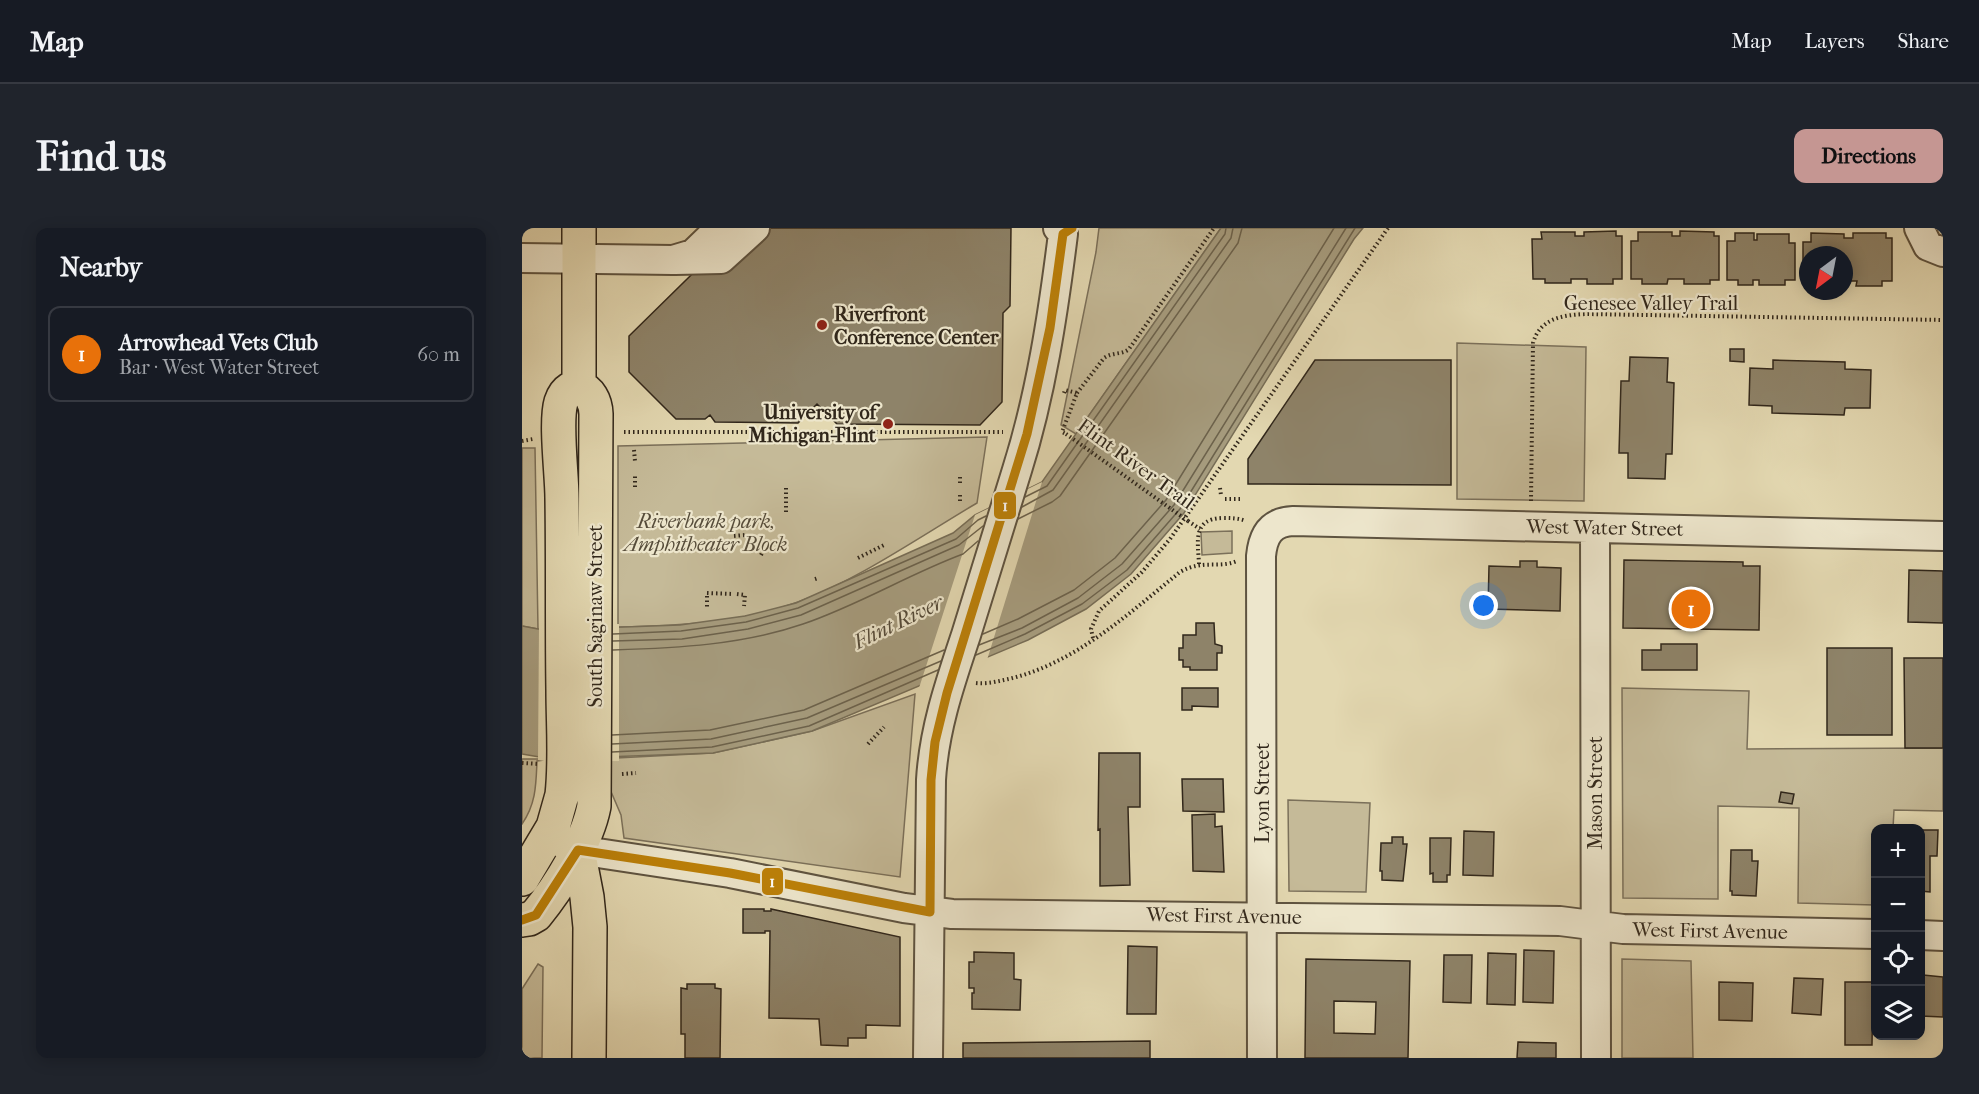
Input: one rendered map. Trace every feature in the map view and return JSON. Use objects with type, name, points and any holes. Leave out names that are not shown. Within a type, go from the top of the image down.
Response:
[{"type":"main road","points":[[579,243],[579,387]]},
{"type":"main road","name":"South Saginaw Street","points":[[522,879],[549,834],[558,816],[561,802],[549,767],[562,497],[559,413],[564,396],[579,387],[588,391],[596,404],[595,498],[609,777],[594,806],[591,821],[578,850],[539,911],[532,918],[522,920]]},
{"type":"main road","points":[[549,834],[578,850],[587,897],[590,927],[589,1058]]},
{"type":"street","points":[[673,260],[693,254],[720,228]]},
{"type":"street","points":[[522,258],[579,243],[673,260],[721,259],[754,228]]},
{"type":"street","points":[[1919,228],[1928,246],[1943,252]]},
{"type":"street","points":[[928,1058],[932,756],[937,728],[963,680],[1008,498],[1027,434],[1050,328],[1064,230]]},
{"type":"street","name":"West Water Street","points":[[1258,526],[1291,521],[1943,536]]},
{"type":"street","name":"Lyon Street","points":[[1258,526],[1263,541],[1261,556],[1262,1058]]},
{"type":"street","name":"Mason Street","points":[[1595,528],[1596,1058]]},
{"type":"street","name":"West First Avenue","points":[[578,850],[730,873],[930,912],[952,914],[1560,921],[1630,929],[1871,934]]},
{"type":"street","points":[[1925,935],[1943,936]]},
{"type":"path","points":[[1077,393],[1108,354],[1129,349],[1214,228]]},
{"type":"path","points":[[963,680],[987,683],[1020,676],[1040,669],[1093,638],[1090,629],[1099,610],[1142,572],[1170,539],[1388,228]]},
{"type":"path","name":"Genesee Valley Trail","points":[[1531,505],[1533,343],[1541,327],[1554,318],[1586,314],[1943,320]]},
{"type":"path","name":"Flint River Trail","points":[[1063,398],[1065,390],[1077,393],[1062,432],[1200,529]]},
{"type":"path","points":[[617,431],[1005,432]]},
{"type":"path","points":[[634,450],[635,461]]},
{"type":"path","points":[[960,474],[960,483]]},
{"type":"path","points":[[635,476],[635,487]]},
{"type":"path","points":[[786,488],[786,515]]},
{"type":"path","points":[[1220,488],[1223,497],[1240,499]]},
{"type":"path","points":[[960,495],[960,504]]},
{"type":"path","name":"Flint River Trail","points":[[1199,564],[1198,535],[1200,529],[1210,519],[1237,518],[1258,526]]},
{"type":"path","points":[[734,536],[745,535]]},
{"type":"path","points":[[858,558],[886,544]]},
{"type":"path","points":[[707,607],[707,595],[735,594],[745,595],[744,606]]},
{"type":"path","points":[[868,744],[884,727]]},
{"type":"path","points":[[522,763],[549,767]]},
{"type":"path","points":[[609,777],[622,773],[636,773]]},
{"type":"green space","points":[[1099,228],[1221,228],[1076,434],[1061,425]]},
{"type":"green space","points":[[1457,343],[1586,347],[1584,501],[1457,499]]},
{"type":"green space","name":"Riverbank park, Amphitheater Block","points":[[987,437],[977,503],[889,557],[843,582],[798,602],[754,615],[709,622],[618,627],[618,446]]},
{"type":"green space","points":[[522,448],[535,448],[538,629],[522,626]]},
{"type":"green space","points":[[1232,531],[1232,553],[1202,555],[1201,532]]},
{"type":"green space","points":[[1622,688],[1749,691],[1747,749],[1943,748],[1943,811],[1894,810],[1893,824],[1871,824],[1871,905],[1798,903],[1799,808],[1718,806],[1718,899],[1623,898]]},
{"type":"green space","points":[[915,694],[900,877],[624,838],[621,815],[597,759],[713,753],[812,731]]},
{"type":"green space","points":[[522,759],[551,759],[537,761],[533,802],[522,824]]},
{"type":"green space","points":[[1288,800],[1370,803],[1366,892],[1289,891]]},
{"type":"green space","points":[[1622,959],[1691,961],[1693,1058],[1622,1058]]},
{"type":"green space","points":[[538,964],[543,967],[542,1058],[522,1058],[522,989]]},
{"type":"water","name":"Flint River","points":[[1221,228],[1363,228],[1184,513],[1131,574],[1086,609],[1028,640],[812,731],[713,753],[551,759],[522,754],[522,626],[538,629],[570,629],[680,625],[745,616],[796,603],[953,533],[975,515],[1042,482]]},
{"type":"pier","points":[[1042,482],[987,660],[919,688],[975,515]]},
{"type":"pier","points":[[619,624],[619,761],[551,762],[538,760],[539,626]]},
{"type":"building","name":"University of Michigan-Flint","points":[[739,228],[1011,228],[1010,306],[1003,313],[1002,402],[980,425],[837,424],[817,404],[798,423],[715,422],[710,415],[705,419],[676,419],[629,372],[629,336]]},
{"type":"building","points":[[1616,231],[1616,236],[1622,236],[1622,279],[1613,279],[1613,284],[1587,284],[1587,279],[1571,279],[1571,283],[1545,283],[1545,279],[1533,279],[1532,239],[1542,239],[1541,232],[1575,232],[1575,236],[1584,236],[1584,232]]},
{"type":"building","points":[[1680,231],[1714,232],[1714,236],[1719,236],[1719,280],[1710,280],[1710,284],[1684,284],[1684,279],[1668,279],[1667,284],[1642,284],[1642,279],[1631,279],[1631,241],[1638,241],[1638,232],[1672,232],[1672,236],[1680,236]]},
{"type":"building","points":[[1735,233],[1754,233],[1754,240],[1757,240],[1757,234],[1789,234],[1789,243],[1795,243],[1795,280],[1785,280],[1785,285],[1759,285],[1759,280],[1753,280],[1753,285],[1738,285],[1738,280],[1727,280],[1727,241],[1735,241]]},
{"type":"building","points":[[1811,233],[1844,234],[1844,238],[1853,238],[1853,233],[1886,233],[1886,238],[1892,238],[1892,281],[1882,281],[1882,286],[1856,286],[1857,281],[1853,281],[1853,246],[1803,246],[1803,242],[1811,242]]},
{"type":"building","points":[[1730,349],[1744,349],[1744,362],[1730,361]]},
{"type":"building","points":[[1630,357],[1668,358],[1667,382],[1674,383],[1672,454],[1666,454],[1665,479],[1628,478],[1628,453],[1619,453],[1621,381],[1629,381]]},
{"type":"building","points":[[1315,360],[1451,360],[1451,485],[1248,484],[1248,459]]},
{"type":"building","points":[[1773,360],[1845,362],[1845,369],[1871,370],[1870,408],[1845,408],[1844,415],[1772,413],[1772,406],[1749,405],[1750,368],[1773,369]]},
{"type":"building","points":[[1624,560],[1743,562],[1743,566],[1760,566],[1759,630],[1623,628]]},
{"type":"building","points":[[1520,561],[1537,561],[1537,567],[1561,568],[1560,611],[1488,609],[1489,566],[1520,567]]},
{"type":"building","points":[[1909,570],[1943,571],[1943,623],[1908,622]]},
{"type":"building","points":[[1196,623],[1214,623],[1215,644],[1222,646],[1222,653],[1217,653],[1217,670],[1190,670],[1190,667],[1183,667],[1183,660],[1179,660],[1179,648],[1183,648],[1183,635],[1196,635]]},
{"type":"building","points":[[1661,644],[1697,644],[1697,670],[1642,670],[1642,650],[1661,650]]},
{"type":"building","points":[[1827,648],[1892,648],[1892,735],[1827,735]]},
{"type":"building","points":[[1904,658],[1943,658],[1943,748],[1905,748]]},
{"type":"building","points":[[1182,688],[1218,688],[1218,707],[1192,706],[1192,710],[1182,710]]},
{"type":"building","points":[[1099,753],[1140,753],[1140,807],[1128,807],[1130,885],[1100,886]]},
{"type":"building","points":[[1182,779],[1223,779],[1224,812],[1183,811]]},
{"type":"building","points":[[1781,792],[1794,794],[1792,804],[1779,802]]},
{"type":"building","points":[[1215,814],[1215,827],[1222,826],[1224,872],[1193,871],[1192,815]]},
{"type":"building","points":[[1925,830],[1938,830],[1937,856],[1930,856],[1930,892],[1925,892]]},
{"type":"building","points":[[1464,831],[1494,832],[1493,876],[1463,875]]},
{"type":"building","points":[[1392,837],[1403,837],[1403,844],[1407,844],[1403,881],[1382,880],[1381,843],[1392,843]]},
{"type":"building","points":[[1430,838],[1451,838],[1450,875],[1447,875],[1447,882],[1433,882],[1433,873],[1430,874]]},
{"type":"building","points":[[1731,850],[1752,850],[1752,861],[1758,861],[1756,896],[1732,895],[1730,891]]},
{"type":"building","points":[[743,909],[771,911],[771,909],[900,937],[900,1026],[866,1025],[866,1038],[848,1038],[848,1046],[821,1045],[819,1019],[769,1018],[770,931],[743,933]]},
{"type":"building","points":[[1128,946],[1157,947],[1156,1014],[1127,1014]]},
{"type":"building","points":[[1524,950],[1554,951],[1553,1003],[1523,1002]]},
{"type":"building","points":[[974,952],[1014,953],[1014,979],[1021,980],[1020,1010],[972,1009],[974,988],[969,988],[969,962],[974,962]]},
{"type":"building","points":[[1488,953],[1516,954],[1515,1005],[1487,1004]]},
{"type":"building","points":[[1444,955],[1472,955],[1471,1003],[1443,1002]]},
{"type":"building","points":[[1306,959],[1410,961],[1408,1058],[1305,1058]],"holes":[[[1334,1001],[1376,1002],[1375,1034],[1334,1033]]]},
{"type":"building","points":[[1925,975],[1943,977],[1943,1017],[1925,1016]]},
{"type":"building","points":[[1794,978],[1823,979],[1821,1015],[1792,1013]]},
{"type":"building","points":[[1719,982],[1753,983],[1752,1021],[1719,1020]]},
{"type":"building","points":[[1845,982],[1871,982],[1872,1045],[1845,1045]]},
{"type":"building","points":[[687,984],[715,984],[715,988],[721,989],[720,1058],[685,1058],[685,1034],[681,1034],[681,988],[687,989]]},
{"type":"building","points":[[1150,1041],[1150,1058],[963,1058],[963,1043]]},
{"type":"building","points":[[1518,1042],[1556,1043],[1556,1058],[1517,1058]]},
{"type":"transit line","name":"1","points":[[522,920],[536,915],[578,850],[730,873],[930,912],[931,780],[935,742],[947,693],[1027,434],[1050,328],[1063,234],[1072,228]]},
{"type":"place","name":"Riverfront Conference Center","points":[[822,325]]},
{"type":"place","name":"University of Michigan-Flint","points":[[888,424]]},
{"type":"place","name":"Arrowhead Vets Club","points":[[1691,609]]}]
